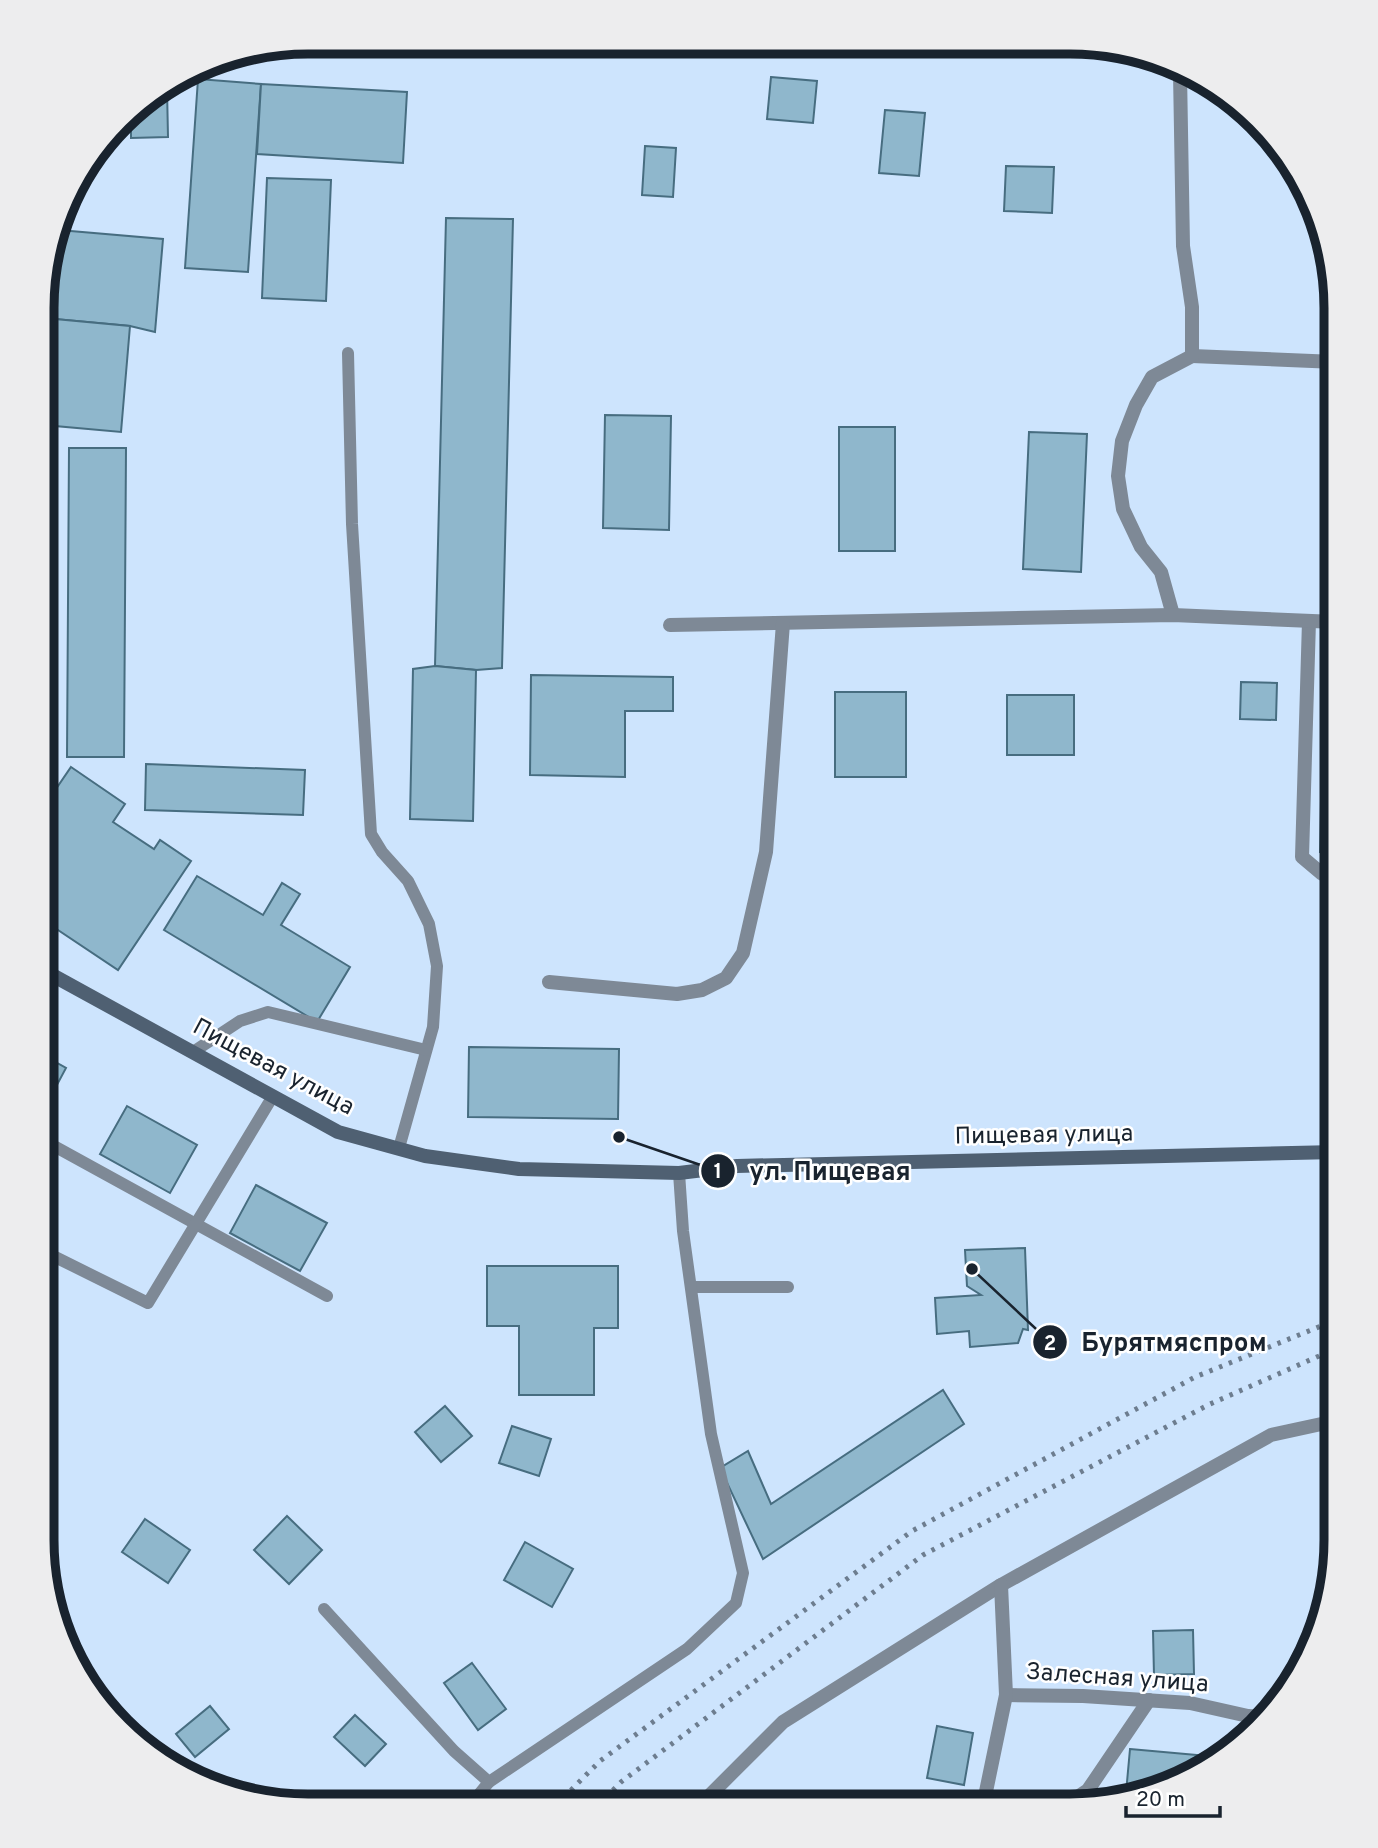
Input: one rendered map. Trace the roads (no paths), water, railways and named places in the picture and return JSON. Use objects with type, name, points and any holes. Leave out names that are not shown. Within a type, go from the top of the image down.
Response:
[{"type":"main road","name":"Пищевая улица","points":[[54,976],[338,1132],[425,1156],[519,1169],[679,1173],[737,1166],[1324,1152]]},
{"type":"street","points":[[1180,79],[1183,246],[1192,307],[1192,356]]},
{"type":"street","points":[[1173,615],[1161,572],[1142,547],[1123,509],[1118,476],[1122,440],[1136,405],[1152,377],[1192,356],[1324,362]]},
{"type":"street","points":[[670,625],[1173,615],[1324,622]]},
{"type":"street","points":[[1309,621],[1302,857],[1324,875]]},
{"type":"street","points":[[549,982],[677,994],[702,990],[726,978],[743,953],[766,852],[783,623]]},
{"type":"street","points":[[711,1794],[783,1722],[1001,1585],[1271,1435],[1324,1423]]},
{"type":"street","name":"Залесная улица","points":[[985,1794],[1006,1695],[1001,1585]]},
{"type":"street","name":"Залесная улица","points":[[1006,1695],[1083,1696],[1190,1703],[1252,1716]]},
{"type":"street","points":[[1083,1793],[1149,1700]]},
{"type":"lane","points":[[348,353],[352,524],[371,834],[382,852],[408,881],[429,924],[437,965],[433,1027],[399,1148]]},
{"type":"lane","points":[[192,1052],[240,1021],[268,1012],[426,1050]]},
{"type":"lane","points":[[54,1256],[148,1303],[273,1096]]},
{"type":"lane","points":[[54,1146],[327,1296]]},
{"type":"lane","points":[[479,1794],[489,1782],[687,1649],[736,1603],[743,1573],[711,1434],[683,1231],[679,1173]]},
{"type":"lane","points":[[691,1287],[788,1287]]},
{"type":"lane","points":[[324,1609],[454,1751],[489,1782]]},
{"type":"railway","points":[[567,1794],[600,1761],[912,1531],[1195,1377],[1324,1325]]},
{"type":"railway","points":[[609,1794],[621,1782],[923,1555],[1210,1404],[1324,1354]]},
{"type":"place","name":"ул. Пищевая","points":[[619,1137]]},
{"type":"place","name":"Бурятмяспром","points":[[972,1269]]}]
